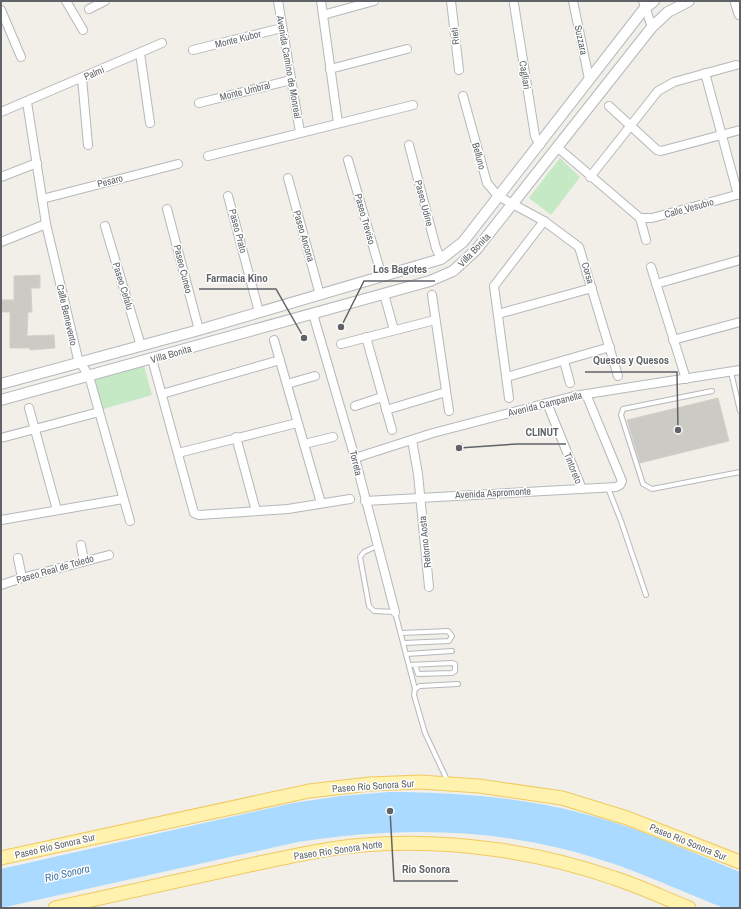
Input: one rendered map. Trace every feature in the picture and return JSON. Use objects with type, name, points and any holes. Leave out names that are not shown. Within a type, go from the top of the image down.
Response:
[{"type":"main road","points":[[736,1],[740,14]]},
{"type":"main road","name":"Paseo Río Sonora Sur","points":[[1,858],[310,791],[370,784],[420,782],[518,790],[562,798],[627,818],[740,862]]},
{"type":"main road","name":"Paseo Río Sonora Norte","points":[[55,908],[297,855],[378,844],[439,844],[507,851],[551,860],[614,878],[689,908]]},
{"type":"street","points":[[66,1],[83,30]]},
{"type":"street","points":[[89,10],[104,1]]},
{"type":"street","name":"Avenida Camino de Monreal","points":[[278,1],[300,132]]},
{"type":"street","points":[[321,1],[338,123]]},
{"type":"street","points":[[323,15],[374,1]]},
{"type":"street","name":"Rieti","points":[[451,1],[459,70]]},
{"type":"street","name":"Suzzara","points":[[573,1],[589,79]]},
{"type":"street","name":"Villa Bonita","points":[[1,384],[199,330],[441,259],[463,242],[540,145],[644,5],[654,1]]},
{"type":"street","name":"Villa Bonita","points":[[1,400],[430,281],[453,271],[476,250],[652,27],[668,12],[689,1]]},
{"type":"street","name":"Cagliari","points":[[514,4],[535,136],[540,145]]},
{"type":"street","points":[[644,5],[652,27]]},
{"type":"street","points":[[1,10],[20,57]]},
{"type":"street","name":"Monte Kubor","points":[[193,50],[282,28]]},
{"type":"street","name":"Palmi","points":[[1,112],[162,43]]},
{"type":"street","points":[[330,69],[407,49]]},
{"type":"street","points":[[140,53],[150,123]]},
{"type":"street","points":[[590,177],[632,126],[658,90],[674,82],[736,65]]},
{"type":"street","name":"Calle Vesubio","points":[[640,218],[652,218],[739,194],[706,73]]},
{"type":"street","points":[[82,78],[88,145]]},
{"type":"street","name":"Monte Umbral","points":[[200,103],[291,80]]},
{"type":"street","name":"Belluno","points":[[463,96],[487,182],[498,196],[512,205]]},
{"type":"street","name":"Calle Bemevento","points":[[27,102],[46,224],[80,363],[89,376],[130,522]]},
{"type":"street","points":[[208,156],[413,105]]},
{"type":"street","points":[[609,106],[658,150],[662,151],[740,130]]},
{"type":"street","name":"Paseo Udine","points":[[409,145],[436,248],[441,259]]},
{"type":"street","points":[[557,147],[590,177],[640,218],[646,240]]},
{"type":"street","name":"Paseo Treviso","points":[[348,160],[382,277]]},
{"type":"street","points":[[1,177],[37,163]]},
{"type":"street","name":"Pesaro","points":[[42,199],[178,164]]},
{"type":"street","name":"Paseo Ancona","points":[[288,178],[320,295]]},
{"type":"street","name":"Paseo Prato","points":[[228,196],[259,312]]},
{"type":"street","name":"Corsa","points":[[512,205],[522,208],[578,244],[618,376]]},
{"type":"street","name":"Paseo Cuneo","points":[[167,209],[199,330]]},
{"type":"street","points":[[509,398],[494,290],[495,284],[544,221]]},
{"type":"street","points":[[1,242],[46,224]]},
{"type":"street","name":"Paseo Cefalu","points":[[105,226],[141,346]]},
{"type":"street","points":[[656,284],[740,260]]},
{"type":"street","points":[[651,267],[686,379]]},
{"type":"street","points":[[498,314],[592,288]]},
{"type":"street","points":[[384,294],[394,330]]},
{"type":"street","points":[[432,295],[449,411]]},
{"type":"street","name":"Torreta","points":[[313,314],[355,458],[395,612]]},
{"type":"street","points":[[341,344],[435,320]]},
{"type":"street","points":[[673,340],[739,325]]},
{"type":"street","points":[[366,337],[392,430]]},
{"type":"street","points":[[274,340],[321,503]]},
{"type":"street","points":[[507,377],[610,347]]},
{"type":"street","points":[[152,359],[194,513],[199,515],[288,509],[350,498]]},
{"type":"street","points":[[162,394],[280,360]]},
{"type":"street","points":[[564,361],[570,383]]},
{"type":"street","name":"Avenida Campanella","points":[[355,458],[412,440],[547,403],[586,394],[740,370]]},
{"type":"street","points":[[287,384],[315,376]]},
{"type":"street","points":[[386,410],[446,392]]},
{"type":"street","name":"Avenida Aspromonte","points":[[365,501],[616,487],[620,485],[622,481],[586,394]]},
{"type":"street","points":[[355,406],[382,397]]},
{"type":"street","name":"Tintoreto","points":[[547,403],[582,489]]},
{"type":"street","points":[[29,408],[57,510]]},
{"type":"street","points":[[1,438],[99,412]]},
{"type":"street","points":[[178,453],[236,437],[297,423]]},
{"type":"street","points":[[236,437],[256,511]]},
{"type":"street","points":[[304,444],[333,437]]},
{"type":"street","name":"Retorno Aosta","points":[[412,440],[420,497],[429,587]]},
{"type":"street","points":[[1,520],[123,499]]},
{"type":"street","points":[[81,546],[84,561]]},
{"type":"street","name":"Paseo Real de Toledo","points":[[1,585],[109,555]]},
{"type":"street","points":[[18,558],[22,578]]},
{"type":"lane","points":[[731,372],[740,411]]},
{"type":"lane","points":[[712,391],[623,409],[621,415],[643,484],[652,489],[740,472]]},
{"type":"lane","points":[[608,488],[621,521],[646,595]]},
{"type":"lane","points":[[377,546],[364,552],[360,557],[369,606],[374,611],[395,612],[402,633],[415,689],[414,694],[425,733],[449,784]]},
{"type":"lane","points":[[402,633],[448,631],[452,636],[449,641],[404,643]]},
{"type":"lane","points":[[407,654],[452,651]]},
{"type":"lane","points":[[409,665],[452,663],[455,664],[456,668],[452,673],[423,675],[418,674],[415,665]]},
{"type":"lane","points":[[415,689],[420,686],[458,684]]},
{"type":"green space","points":[[560,158],[580,177],[551,215],[529,198]]},
{"type":"green space","points":[[144,366],[152,395],[103,409],[94,380]]},
{"type":"water","points":[[389,792],[486,796],[534,803],[601,818],[662,840],[740,872],[740,908],[724,908],[617,865],[538,843],[459,833],[420,832],[379,833],[298,842],[1,908],[1,869],[293,803],[341,796]]},
{"type":"building","points":[[40,275],[40,288],[31,288],[32,312],[28,312],[27,336],[54,335],[55,348],[30,350],[30,348],[10,348],[10,312],[1,312],[1,300],[14,300],[14,276]]},
{"type":"building","points":[[718,398],[729,441],[640,463],[627,420]]},
{"type":"building","points":[[462,443],[464,450],[456,452],[455,445]]},
{"type":"place","name":"Los Bagotes","points":[[341,327]]},
{"type":"place","name":"Farmacia Kino","points":[[304,338]]},
{"type":"place","name":"Quesos y Quesos","points":[[678,430]]},
{"type":"place","name":"CLINUT","points":[[459,448]]},
{"type":"place","name":"Rio Sonora","points":[[390,811]]}]
